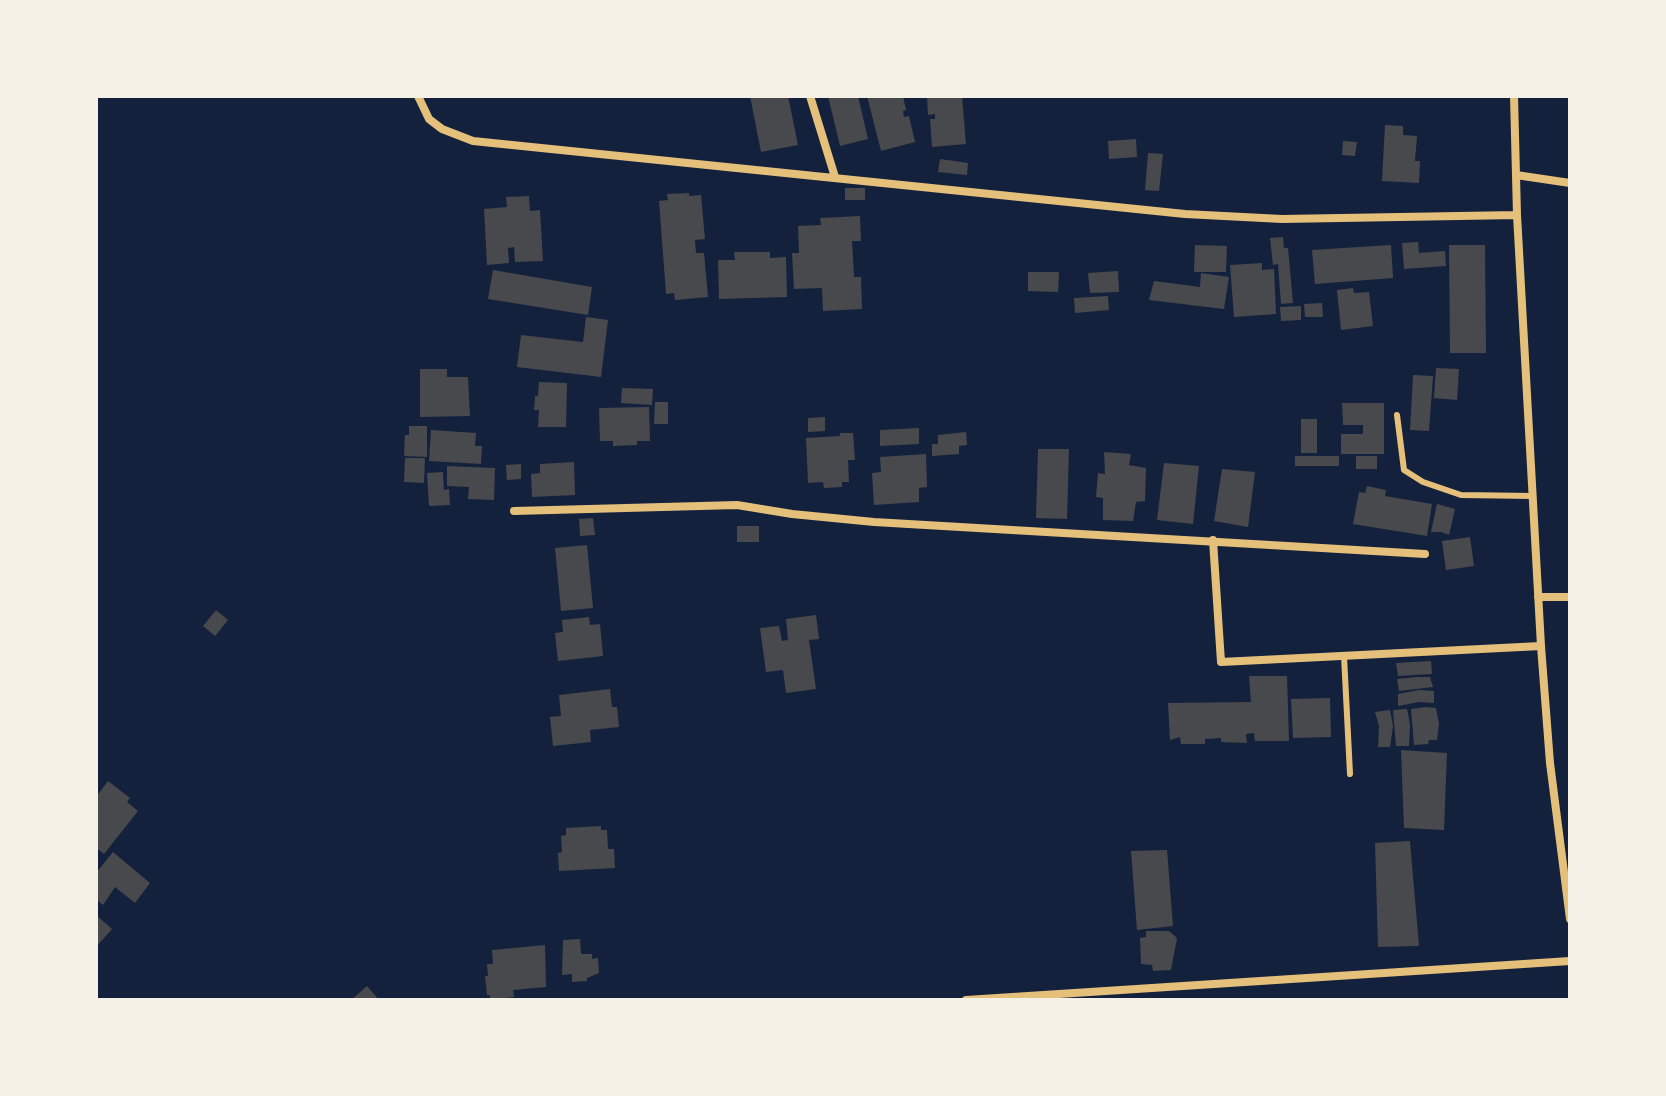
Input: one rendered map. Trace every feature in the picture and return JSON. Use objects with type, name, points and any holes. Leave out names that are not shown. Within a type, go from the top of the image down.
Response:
[{"type":"street","points":[[418,96],[429,119],[442,129],[473,141],[1185,214],[1282,219],[1517,215]]},
{"type":"street","points":[[810,96],[835,177]]},
{"type":"street","points":[[1514,96],[1517,215],[1541,646],[1550,763],[1570,919]]},
{"type":"street","points":[[1516,175],[1570,183]]},
{"type":"street","points":[[514,511],[737,505],[874,522],[1425,554]]},
{"type":"street","points":[[1213,540],[1221,662],[1541,646]]},
{"type":"street","points":[[1538,597],[1570,597]]},
{"type":"street","points":[[966,1000],[1570,961]]},
{"type":"lane","points":[[1397,415],[1404,470],[1423,482],[1461,495],[1533,496]]},
{"type":"lane","points":[[1344,656],[1350,774]]},
{"type":"building","points":[[750,96],[788,96],[798,145],[761,152]]},
{"type":"building","points":[[828,96],[858,96],[868,139],[840,146]]},
{"type":"building","points":[[867,96],[903,96],[904,117],[909,116],[915,142],[881,151]]},
{"type":"building","points":[[927,96],[962,96],[966,144],[932,147],[930,119],[935,119],[935,114],[928,115]]},
{"type":"building","points":[[1385,125],[1403,126],[1403,135],[1417,136],[1415,161],[1420,161],[1419,183],[1382,181]]},
{"type":"building","points":[[1136,139],[1137,157],[1109,159],[1108,141]]},
{"type":"building","points":[[1343,141],[1357,142],[1355,156],[1342,155]]},
{"type":"building","points":[[1148,153],[1163,154],[1159,191],[1145,190]]},
{"type":"building","points":[[940,159],[968,163],[967,175],[938,172]]},
{"type":"building","points":[[845,188],[865,188],[865,200],[845,200]]},
{"type":"building","points":[[689,193],[689,196],[701,195],[705,239],[695,240],[696,253],[704,253],[708,297],[675,300],[674,293],[666,294],[659,201],[668,200],[667,194]]},
{"type":"building","points":[[529,196],[530,211],[540,210],[543,261],[515,262],[514,247],[508,248],[509,263],[487,265],[484,209],[507,207],[506,197]]},
{"type":"building","points":[[860,216],[861,241],[852,241],[854,277],[861,277],[862,309],[823,311],[822,288],[794,289],[792,253],[799,253],[798,226],[821,225],[820,218]]},
{"type":"building","points":[[1283,237],[1284,248],[1288,248],[1293,303],[1281,304],[1278,264],[1273,265],[1270,238]]},
{"type":"building","points":[[1418,242],[1419,253],[1445,251],[1446,266],[1404,269],[1402,243]]},
{"type":"building","points":[[1195,245],[1227,246],[1226,272],[1194,272]]},
{"type":"building","points":[[1391,245],[1393,278],[1315,284],[1312,250]]},
{"type":"building","points":[[1449,245],[1485,245],[1486,353],[1450,353]]},
{"type":"building","points":[[734,252],[770,252],[770,258],[786,257],[787,297],[719,299],[718,260],[735,260]]},
{"type":"building","points":[[1262,263],[1262,270],[1274,269],[1276,314],[1234,317],[1230,265]]},
{"type":"building","points":[[493,270],[592,287],[588,315],[488,299]]},
{"type":"building","points":[[1118,271],[1119,292],[1090,293],[1088,273]]},
{"type":"building","points":[[1028,272],[1059,272],[1058,292],[1028,291]]},
{"type":"building","points":[[1201,273],[1229,277],[1224,309],[1149,300],[1154,281],[1200,287]]},
{"type":"building","points":[[1353,288],[1354,293],[1369,292],[1373,326],[1341,330],[1337,290]]},
{"type":"building","points":[[1108,296],[1109,310],[1075,313],[1074,298]]},
{"type":"building","points":[[1322,303],[1323,317],[1305,317],[1304,304]]},
{"type":"building","points":[[1301,306],[1301,320],[1281,321],[1280,307]]},
{"type":"building","points":[[586,317],[608,320],[601,377],[517,367],[521,335],[583,342]]},
{"type":"building","points":[[1436,368],[1459,369],[1457,400],[1434,398]]},
{"type":"building","points":[[420,369],[447,369],[447,377],[468,377],[470,416],[420,417]]},
{"type":"building","points":[[1413,375],[1433,376],[1429,431],[1410,430]]},
{"type":"building","points":[[539,382],[567,383],[566,427],[538,427],[539,410],[534,410]]},
{"type":"building","points":[[622,388],[653,389],[652,405],[621,403]]},
{"type":"building","points":[[655,402],[668,402],[668,424],[654,424]]},
{"type":"building","points":[[1342,403],[1384,403],[1384,454],[1341,454],[1341,434],[1363,434],[1363,425],[1343,425]]},
{"type":"building","points":[[649,407],[650,441],[613,446],[613,441],[600,441],[599,408]]},
{"type":"building","points":[[825,417],[825,431],[808,432],[808,418]]},
{"type":"building","points":[[1301,419],[1317,419],[1317,453],[1301,453]]},
{"type":"building","points":[[409,426],[427,426],[427,457],[404,456],[405,435],[409,435]]},
{"type":"building","points":[[919,428],[919,444],[880,446],[880,430]]},
{"type":"building","points":[[431,430],[476,433],[475,446],[482,446],[481,464],[429,461]]},
{"type":"building","points":[[966,432],[967,445],[959,446],[959,454],[932,456],[932,444],[938,444],[938,435]]},
{"type":"building","points":[[840,433],[853,433],[855,460],[848,460],[849,482],[842,482],[842,487],[824,488],[823,482],[808,483],[806,438],[840,436]]},
{"type":"building","points":[[1038,449],[1069,449],[1067,519],[1036,518]]},
{"type":"building","points":[[1104,452],[1131,454],[1129,465],[1146,468],[1145,501],[1136,502],[1133,521],[1103,520],[1103,498],[1096,497],[1098,473],[1105,474]]},
{"type":"building","points":[[926,454],[927,487],[919,488],[919,502],[874,505],[872,473],[881,472],[880,457]]},
{"type":"building","points":[[1295,456],[1339,456],[1339,466],[1295,466]]},
{"type":"building","points":[[1356,456],[1377,456],[1377,469],[1356,469]]},
{"type":"building","points":[[405,458],[425,458],[424,483],[404,482]]},
{"type":"building","points":[[574,462],[575,495],[532,497],[531,474],[540,473],[540,464]]},
{"type":"building","points":[[1164,463],[1199,466],[1193,524],[1157,520]]},
{"type":"building","points":[[521,464],[521,479],[507,480],[506,465]]},
{"type":"building","points":[[447,466],[495,468],[494,500],[468,499],[469,487],[447,486]]},
{"type":"building","points":[[1222,469],[1255,472],[1248,527],[1214,521]]},
{"type":"building","points":[[443,472],[444,490],[449,489],[450,505],[429,506],[427,473]]},
{"type":"building","points":[[1367,486],[1386,490],[1385,496],[1432,504],[1427,536],[1353,524],[1359,492],[1365,493]]},
{"type":"building","points":[[1437,504],[1455,509],[1449,535],[1431,532]]},
{"type":"building","points":[[593,518],[595,535],[580,536],[579,519]]},
{"type":"building","points":[[737,526],[759,526],[759,542],[737,542]]},
{"type":"building","points":[[1470,537],[1474,566],[1446,570],[1442,541]]},
{"type":"building","points":[[587,545],[593,608],[561,611],[555,548]]},
{"type":"building","points":[[216,610],[228,620],[215,636],[203,626]]},
{"type":"building","points":[[816,615],[819,639],[809,640],[816,689],[786,693],[783,670],[766,672],[760,628],[779,626],[782,641],[788,640],[786,619]]},
{"type":"building","points":[[589,617],[590,625],[600,624],[603,656],[558,661],[555,633],[563,632],[562,620]]},
{"type":"building","points":[[1431,661],[1432,674],[1398,676],[1396,663]]},
{"type":"building","points":[[1249,676],[1287,676],[1289,741],[1255,741],[1254,733],[1246,734],[1247,743],[1221,742],[1221,738],[1205,739],[1205,744],[1181,744],[1180,737],[1170,740],[1168,703],[1251,702]]},
{"type":"building","points":[[1430,677],[1433,687],[1399,691],[1397,679]]},
{"type":"building","points":[[610,689],[612,707],[617,707],[619,727],[590,730],[591,742],[553,746],[550,717],[561,716],[559,695]]},
{"type":"building","points":[[1434,691],[1434,703],[1398,706],[1398,694]]},
{"type":"building","points":[[1330,698],[1331,737],[1293,738],[1291,699]]},
{"type":"building","points":[[1436,708],[1439,724],[1437,740],[1414,745],[1411,709]]},
{"type":"building","points":[[1407,709],[1409,746],[1396,746],[1393,710]]},
{"type":"building","points":[[1390,710],[1393,726],[1390,747],[1378,747],[1379,726],[1375,712]]},
{"type":"building","points":[[1401,750],[1447,753],[1444,830],[1404,828]]},
{"type":"building","points":[[108,781],[130,798],[127,802],[138,811],[104,854],[96,848],[96,797]]},
{"type":"building","points":[[601,826],[601,830],[607,830],[608,849],[614,849],[615,868],[559,871],[558,853],[562,852],[561,836],[566,835],[566,828]]},
{"type":"building","points":[[1410,841],[1419,946],[1378,947],[1375,843]]},
{"type":"building","points":[[1167,850],[1173,926],[1137,930],[1131,851]]},
{"type":"building","points":[[113,852],[150,883],[135,903],[115,887],[103,905],[96,899],[96,873]]},
{"type":"building","points":[[96,915],[112,929],[96,947]]},
{"type":"building","points":[[1146,931],[1169,931],[1177,938],[1171,970],[1153,971],[1152,965],[1141,964],[1140,938],[1146,937]]},
{"type":"building","points":[[580,939],[581,954],[592,954],[592,959],[598,958],[599,973],[587,978],[587,981],[572,982],[572,974],[562,975],[563,940]]},
{"type":"building","points":[[545,945],[546,987],[513,990],[514,997],[490,1000],[485,976],[488,976],[487,964],[493,964],[492,950]]},
{"type":"building","points":[[367,986],[379,1000],[351,1000]]}]
